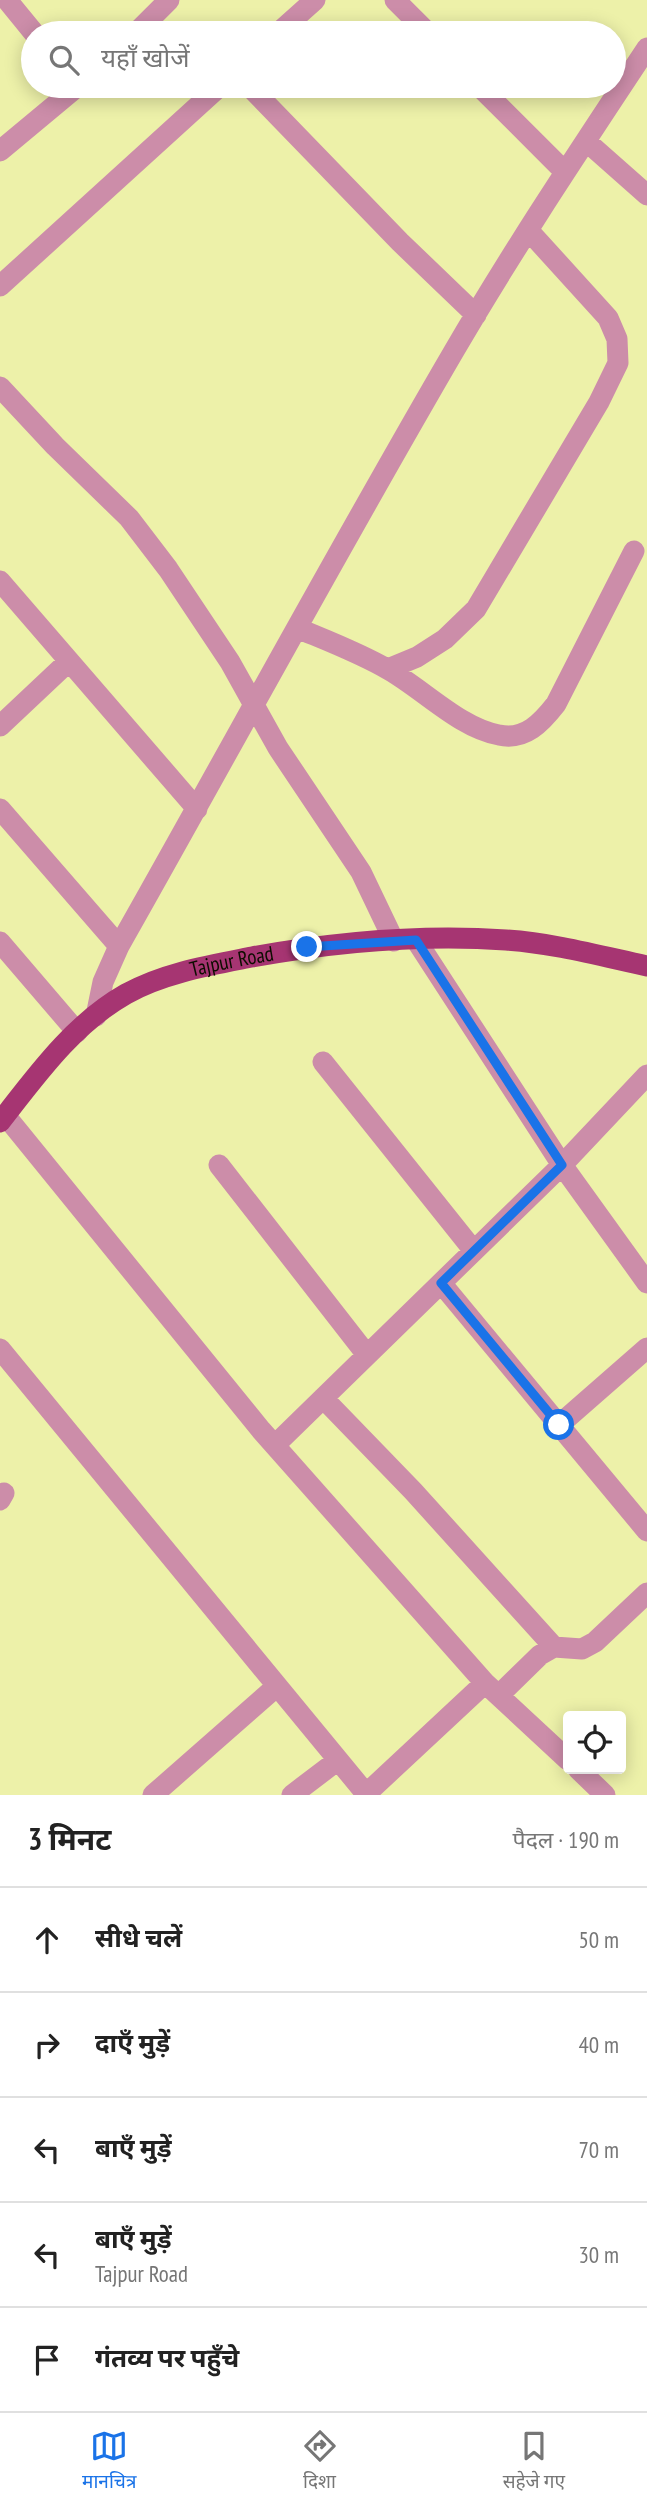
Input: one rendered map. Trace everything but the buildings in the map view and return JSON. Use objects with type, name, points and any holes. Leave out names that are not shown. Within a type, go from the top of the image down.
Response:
[{"type":"main road","name":"Tajpur Road","points":[[3,1119],[47,1061],[96,1016],[126,994],[191,968],[307,947],[416,940],[508,940],[647,966]]},
{"type":"street","points":[[6,0],[24,21]]},
{"type":"street","points":[[291,21],[315,0]]},
{"type":"street","points":[[395,0],[416,21]]},
{"type":"street","points":[[146,21],[159,4]]},
{"type":"street","points":[[626,80],[647,48]]},
{"type":"street","points":[[0,150],[63,98]]},
{"type":"street","points":[[0,286],[207,98]]},
{"type":"street","points":[[260,98],[400,242],[476,315]]},
{"type":"street","points":[[491,98],[565,172]]},
{"type":"street","points":[[96,1016],[103,982],[119,946],[297,628],[476,315],[614,98]]},
{"type":"street","points":[[586,141],[647,195]]},
{"type":"street","points":[[388,669],[417,657],[445,639],[476,609],[599,402],[618,363],[617,339],[608,318],[529,231]]},
{"type":"street","points":[[0,387],[129,518],[168,569],[230,663],[278,748],[361,872],[394,941]]},
{"type":"street","points":[[297,628],[388,669],[467,723],[500,736],[523,734],[541,723],[556,704],[634,551]]},
{"type":"street","points":[[0,581],[197,809]]},
{"type":"street","points":[[0,726],[68,662]]},
{"type":"street","points":[[0,809],[119,946]]},
{"type":"street","points":[[416,940],[562,1165],[647,1283]]},
{"type":"street","points":[[0,942],[77,1032]]},
{"type":"street","points":[[323,1062],[474,1251]]},
{"type":"street","points":[[275,1446],[562,1165],[638,1098],[647,1075]]},
{"type":"street","points":[[3,1119],[275,1446],[492,1689],[563,1755]]},
{"type":"street","points":[[219,1165],[367,1355]]},
{"type":"street","points":[[441,1283],[647,1531]]},
{"type":"street","points":[[559,1425],[647,1348]]},
{"type":"street","points":[[0,1349],[366,1794],[492,1689],[554,1647],[582,1649],[594,1642],[647,1593]]},
{"type":"street","points":[[323,1398],[413,1491],[554,1647]]},
{"type":"street","points":[[153,1795],[277,1686]]},
{"type":"street","points":[[292,1795],[338,1760]]},
{"type":"street","points":[[583,1774],[605,1795]]},
{"type":"route","points":[[307,947],[416,940],[562,1165],[441,1283],[559,1425]]}]
